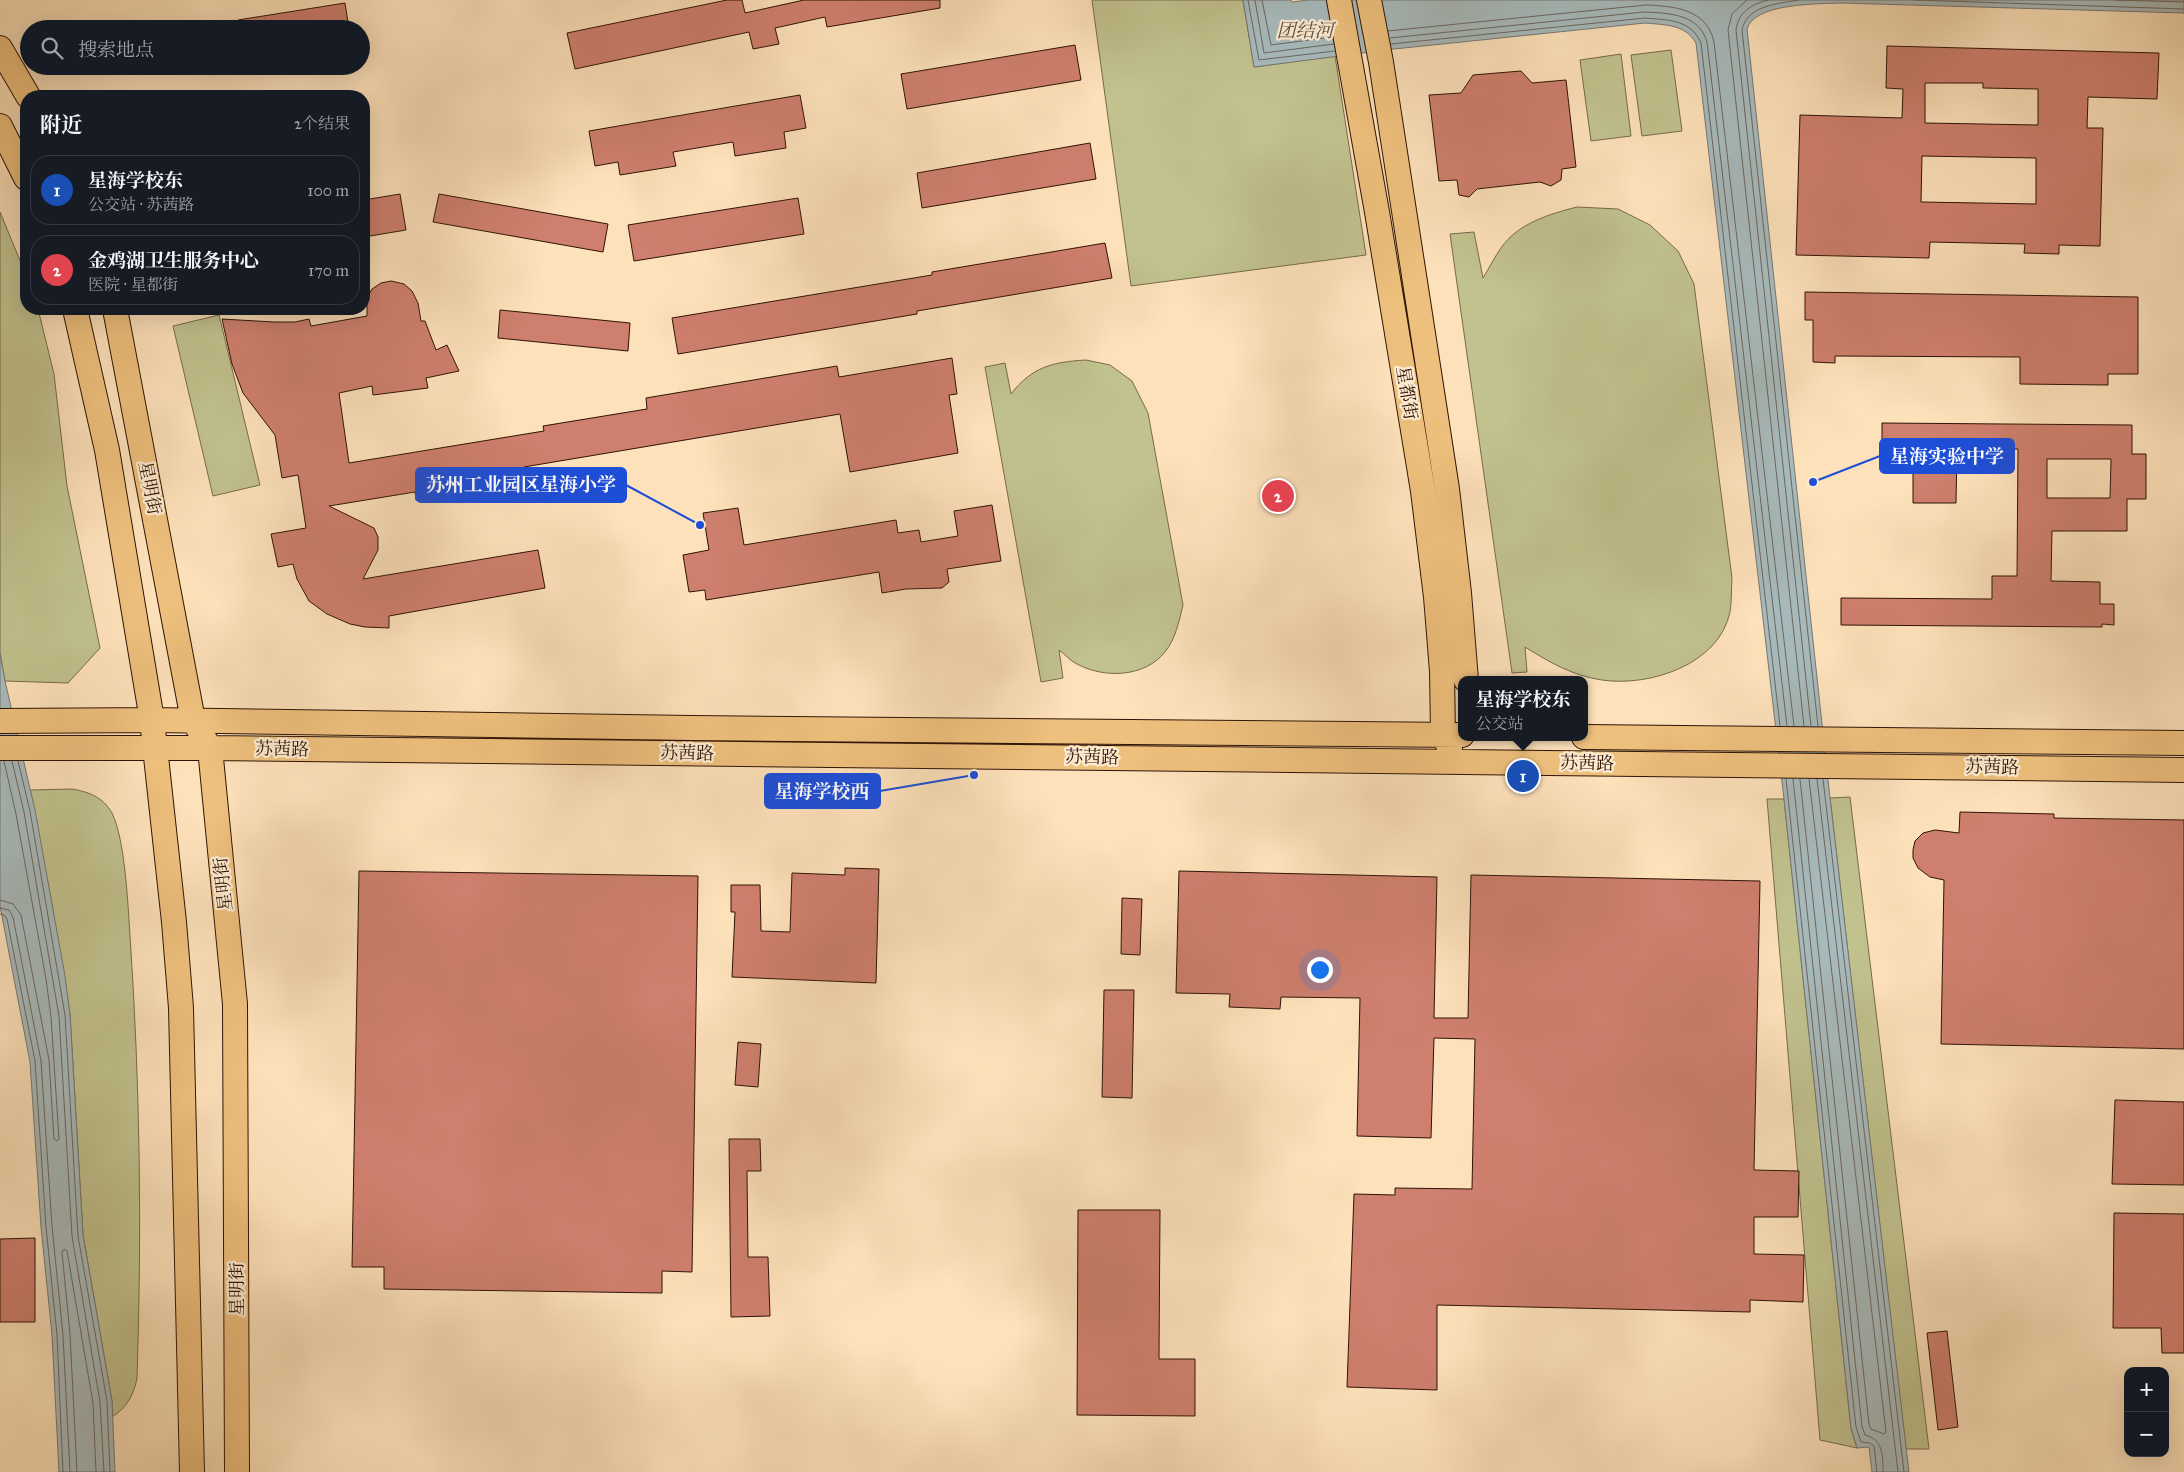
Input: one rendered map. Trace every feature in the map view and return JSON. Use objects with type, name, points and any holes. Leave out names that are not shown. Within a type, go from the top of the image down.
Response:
[{"type":"main road","name":"星都街","points":[[1338,0],[1377,212],[1423,491],[1436,597],[1442,671],[1456,761]]},
{"type":"main road","name":"星都街","points":[[1369,0],[1381,62],[1447,489],[1466,676]]},
{"type":"main road","points":[[0,48],[24,90]]},
{"type":"main road","points":[[0,126],[20,166]]},
{"type":"main road","name":"星明街","points":[[76,315],[107,450],[156,749],[181,1008],[192,1472]]},
{"type":"main road","name":"星明街","points":[[116,315],[193,720],[210,748],[235,1004],[238,1472]]},
{"type":"main road","name":"苏茜路","points":[[0,721],[193,720],[692,728],[1452,735]]},
{"type":"main road","name":"苏茜路","points":[[1588,737],[2184,743]]},
{"type":"main road","points":[[1456,761],[1465,741]]},
{"type":"main road","name":"苏茜路","points":[[0,748],[210,748],[2184,770]]},
{"type":"green space","points":[[1092,0],[1243,0],[1254,67],[1335,56],[1366,255],[1131,286]]},
{"type":"green space","points":[[1671,50],[1682,131],[1642,136],[1631,55]]},
{"type":"green space","points":[[1621,54],[1631,136],[1591,141],[1580,60]]},
{"type":"green space","points":[[1577,207],[1618,209],[1650,225],[1678,251],[1694,284],[1732,578],[1731,608],[1723,630],[1712,646],[1697,659],[1660,676],[1621,681],[1591,678],[1571,672],[1525,647],[1527,672],[1512,673],[1450,234],[1474,232],[1483,278],[1508,239],[1525,226],[1556,213]]},
{"type":"green space","points":[[0,212],[20,260],[20,315],[39,315],[54,374],[67,486],[100,648],[68,683],[5,681],[0,653]]},
{"type":"green space","points":[[219,315],[260,485],[213,496],[173,326]]},
{"type":"green space","points":[[1086,360],[1110,365],[1132,381],[1148,413],[1183,605],[1177,629],[1169,647],[1157,660],[1147,667],[1124,673],[1100,672],[1074,663],[1059,650],[1063,678],[1041,682],[985,367],[1005,363],[1011,394],[1035,372],[1063,362]]},
{"type":"green space","points":[[72,789],[100,799],[112,813],[120,839],[127,890],[136,1046],[139,1157],[137,1378],[129,1400],[112,1417],[112,1401],[83,1235],[70,1015],[51,899],[30,790]]},
{"type":"green space","points":[[1850,797],[1929,1449],[1906,1449],[1830,798]]},
{"type":"green space","points":[[1767,799],[1784,799],[1851,1428],[1857,1448],[1820,1440]]},
{"type":"water","name":"团结河","points":[[1243,0],[1291,0],[1292,2],[1308,0],[2184,0],[2184,13],[1841,3],[1818,4],[1788,7],[1761,14],[1752,20],[1747,29],[1830,798],[1909,1472],[1872,1472],[1869,1447],[1857,1448],[1851,1428],[1784,799],[1696,43],[1686,32],[1680,29],[1667,25],[1645,23],[1394,49],[1254,67]]},
{"type":"water","points":[[0,653],[35,810],[65,976],[70,1015],[83,1235],[112,1401],[115,1472],[59,1472],[52,1335],[41,1227],[30,1062],[0,906]]},
{"type":"building","points":[[727,0],[742,0],[745,13],[804,0],[940,0],[940,8],[827,27],[825,17],[775,28],[779,44],[753,49],[749,32],[575,69],[567,33]]},
{"type":"building","points":[[345,3],[348,20],[238,20]]},
{"type":"building","points":[[1075,45],[1081,80],[907,109],[901,74]]},
{"type":"building","points":[[1887,46],[2159,53],[2157,99],[2088,97],[2087,128],[2103,128],[2100,246],[2059,245],[2059,254],[2024,253],[2025,244],[1930,242],[1929,258],[1796,255],[1800,115],[1902,118],[1903,89],[1886,88]],"holes":[[[1925,83],[1983,83],[1983,88],[2038,89],[2038,125],[1925,123]],[[1922,156],[2036,158],[2036,204],[1921,202]]]},
{"type":"building","points":[[1521,71],[1532,83],[1566,80],[1576,167],[1562,169],[1561,180],[1551,186],[1540,182],[1477,189],[1469,197],[1459,195],[1457,180],[1439,181],[1429,95],[1461,93],[1473,75]]},
{"type":"building","points":[[800,95],[806,128],[784,132],[786,148],[735,156],[733,142],[673,152],[676,166],[620,175],[618,162],[595,166],[589,131]]},
{"type":"building","points":[[1090,143],[1096,179],[922,208],[917,173]]},
{"type":"building","points":[[400,194],[406,230],[370,236],[370,199]]},
{"type":"building","points":[[439,194],[608,224],[603,252],[433,222]]},
{"type":"building","points":[[798,198],[804,234],[634,261],[628,225]]},
{"type":"building","points":[[1105,243],[1112,278],[917,311],[917,314],[678,354],[672,318],[932,275],[932,272]]},
{"type":"building","points":[[391,281],[404,284],[412,291],[418,303],[421,321],[425,321],[436,350],[447,345],[459,371],[426,378],[428,388],[373,395],[372,386],[339,393],[349,463],[544,431],[543,426],[647,409],[646,398],[837,366],[839,377],[952,358],[957,394],[949,395],[958,453],[850,472],[840,414],[524,467],[526,474],[436,489],[437,497],[416,500],[415,492],[329,506],[374,528],[378,537],[378,550],[363,579],[538,550],[545,588],[389,616],[389,628],[350,624],[327,614],[309,601],[297,579],[293,564],[278,567],[271,534],[306,528],[298,475],[282,478],[275,435],[243,393],[232,364],[222,319],[295,322],[309,319],[311,326],[367,316],[370,315],[370,293],[381,283]]},
{"type":"building","points":[[1805,292],[2138,297],[2138,374],[2108,374],[2108,385],[2020,384],[2020,357],[1835,356],[1835,363],[1813,362],[1813,320],[1805,320]]},
{"type":"building","points":[[500,310],[630,323],[628,351],[498,338]]},
{"type":"building","points":[[1882,423],[2132,425],[2132,454],[2146,454],[2146,499],[2127,499],[2127,531],[2052,531],[2051,581],[2100,582],[2100,604],[2114,604],[2114,625],[2102,624],[2102,627],[1841,625],[1841,598],[1992,599],[1992,576],[2017,576],[2018,449],[1957,449],[1956,503],[1913,503],[1913,446],[1882,446]],"holes":[[[2047,459],[2111,459],[2110,498],[2047,498]]]},
{"type":"building","points":[[992,505],[1001,561],[947,569],[949,582],[942,588],[906,589],[882,593],[879,572],[706,600],[705,590],[689,592],[683,555],[709,550],[703,513],[738,508],[744,545],[896,520],[898,533],[919,530],[921,542],[958,536],[954,511]]},
{"type":"building","points":[[1960,812],[2054,814],[2054,818],[2184,820],[2184,1049],[1941,1044],[1944,880],[1930,877],[1918,868],[1913,858],[1913,850],[1915,841],[1923,833],[1935,830],[1959,833]]},
{"type":"building","points":[[845,868],[879,869],[876,983],[732,977],[735,912],[731,912],[731,885],[760,885],[761,931],[790,932],[792,873],[845,875]]},
{"type":"building","points":[[359,871],[698,876],[692,1272],[662,1271],[662,1293],[384,1289],[384,1267],[352,1267]]},
{"type":"building","points":[[1179,871],[1437,877],[1434,1018],[1468,1018],[1471,875],[1760,881],[1754,1170],[1799,1171],[1798,1217],[1754,1217],[1754,1254],[1804,1255],[1803,1302],[1750,1300],[1750,1312],[1437,1305],[1437,1390],[1347,1387],[1354,1194],[1395,1195],[1395,1188],[1472,1189],[1475,1039],[1434,1038],[1431,1138],[1357,1136],[1360,998],[1281,997],[1280,1009],[1229,1007],[1230,994],[1176,993]]},
{"type":"building","points":[[1122,898],[1142,899],[1140,955],[1121,954]]},
{"type":"building","points":[[1104,990],[1134,990],[1132,1098],[1102,1097]]},
{"type":"building","points":[[738,1042],[761,1044],[758,1087],[735,1085]]},
{"type":"building","points":[[2115,1100],[2184,1102],[2184,1185],[2112,1184]]},
{"type":"building","points":[[729,1139],[760,1139],[761,1171],[747,1171],[748,1257],[768,1257],[770,1316],[731,1317]]},
{"type":"building","points":[[1078,1210],[1160,1210],[1159,1359],[1195,1359],[1195,1416],[1077,1415]]},
{"type":"building","points":[[2114,1213],[2184,1214],[2184,1353],[2162,1353],[2161,1328],[2113,1328]]},
{"type":"building","points":[[35,1238],[35,1322],[0,1322],[0,1239]]},
{"type":"building","points":[[1947,1331],[1958,1427],[1938,1430],[1927,1333]]},
{"type":"place","name":"星海实验中学","points":[[1813,482]]},
{"type":"place","name":"金鸡湖卫生服务中心","points":[[1278,496]]},
{"type":"place","name":"苏州工业园区星海小学","points":[[700,525]]},
{"type":"place","name":"星海学校西","points":[[974,775]]},
{"type":"place","name":"星海学校东","points":[[1523,776]]}]
